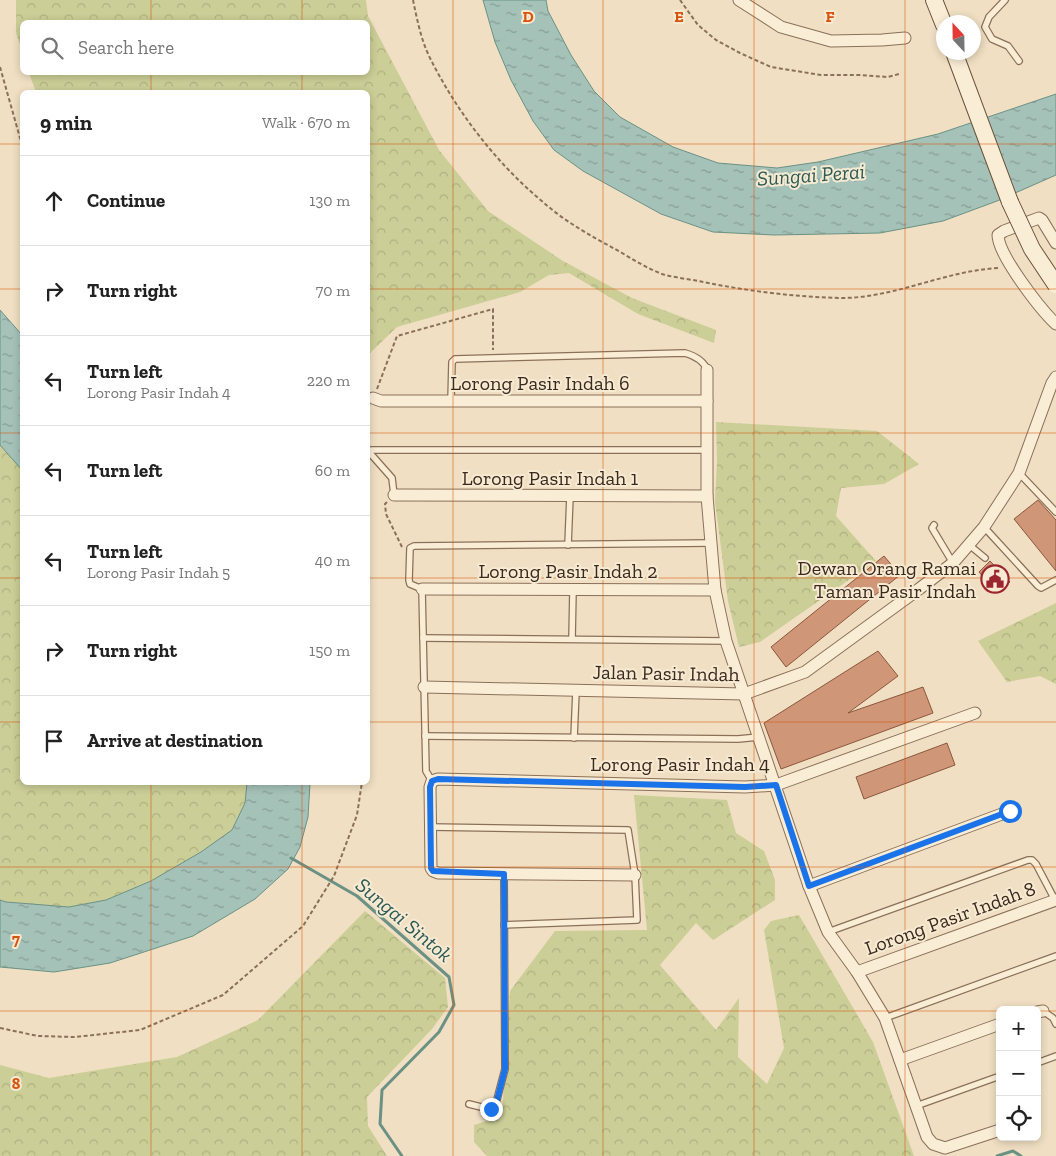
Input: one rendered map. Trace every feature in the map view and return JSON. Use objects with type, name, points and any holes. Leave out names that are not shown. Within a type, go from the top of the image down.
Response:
[{"type":"main road","points":[[934,0],[940,15]]},
{"type":"main road","points":[[957,60],[1010,202],[1032,249],[1056,284]]},
{"type":"street","points":[[739,0],[781,26],[830,41],[905,38]]},
{"type":"street","points":[[1056,243],[1039,218],[1004,231],[998,236],[998,241],[1012,267],[1034,298],[1056,324]]},
{"type":"street","points":[[708,370],[707,496],[715,590],[726,641],[809,886],[828,932],[857,972],[885,1018],[927,1137],[933,1144],[945,1148],[996,1131]]},
{"type":"street","name":"Jalan Pasir Indah","points":[[424,687],[744,694],[805,672],[953,562],[984,527],[1019,473],[1052,383],[1056,377]]},
{"type":"street","name":"Lorong Pasir Indah 6","points":[[373,398],[381,401],[707,401]]},
{"type":"street","name":"Lorong Pasir Indah 1","points":[[394,495],[707,496]]},
{"type":"street","name":"Lorong Pasir Indah 2","points":[[422,589],[715,590]]},
{"type":"street","name":"Lorong Pasir Indah 4","points":[[432,781],[438,779],[745,787],[776,785],[975,713]]},
{"type":"street","points":[[432,781],[430,787],[430,827],[431,868],[433,871],[438,873],[635,876]]},
{"type":"street","points":[[809,886],[1010,811]]},
{"type":"street","name":"Lorong Pasir Indah 8","points":[[857,972],[1056,900]]},
{"type":"street","points":[[900,1060],[996,1025]]},
{"type":"lane","points":[[1005,0],[989,17],[985,27],[992,39],[1008,46],[1019,61]]},
{"type":"lane","points":[[451,401],[452,362],[455,359],[685,353],[692,355],[705,364],[708,370]]},
{"type":"lane","points":[[370,451],[707,450]]},
{"type":"lane","points":[[370,453],[392,478],[394,495]]},
{"type":"lane","points":[[1019,473],[1056,512]]},
{"type":"lane","points":[[568,545],[570,496]]},
{"type":"lane","points":[[934,525],[932,528],[953,562]]},
{"type":"lane","points":[[984,527],[1038,586],[1041,588],[1056,580]]},
{"type":"lane","points":[[432,781],[426,771],[422,589],[410,584],[408,580],[409,550],[412,546],[711,543]]},
{"type":"lane","points":[[968,544],[985,558]]},
{"type":"lane","points":[[572,639],[573,590]]},
{"type":"lane","points":[[423,638],[726,641]]},
{"type":"lane","points":[[574,738],[576,691]]},
{"type":"lane","points":[[425,736],[738,739],[759,737]]},
{"type":"lane","points":[[430,827],[628,830],[635,876],[636,920],[504,925]]},
{"type":"lane","points":[[828,932],[1028,860],[1032,860],[1036,864],[1056,900]]},
{"type":"lane","points":[[469,1104],[489,1109],[495,1107],[505,1069],[504,874]]},
{"type":"lane","points":[[885,1018],[1056,956]]},
{"type":"lane","points":[[1041,1012],[1052,1018],[1056,1024]]},
{"type":"lane","points":[[1041,1062],[1056,1056]]},
{"type":"lane","points":[[916,1106],[996,1077]]},
{"type":"path","points":[[413,0],[418,24],[430,57],[460,112],[513,174],[544,204],[637,262],[663,274],[753,291],[842,298],[896,290],[963,272],[1012,267]]},
{"type":"path","points":[[680,0],[698,25],[716,40],[771,67],[821,75],[888,77],[898,74]]},
{"type":"path","points":[[0,67],[20,138]]},
{"type":"path","points":[[373,398],[397,336],[493,308],[493,359]]},
{"type":"path","points":[[394,495],[385,504],[386,514],[401,546],[409,550]]},
{"type":"path","points":[[0,1028],[38,1036],[74,1037],[140,1030],[223,995],[303,926],[334,876],[357,815],[362,785]]},
{"type":"green space","points":[[16,0],[366,0],[368,16],[439,150],[488,211],[563,261],[632,298],[716,330],[714,343],[638,314],[569,273],[549,275],[520,292],[397,327],[370,353],[370,90],[35,90],[30,75],[370,75],[370,20],[20,20],[20,45],[16,32]]},
{"type":"green space","points":[[716,422],[877,431],[919,464],[884,484],[841,488],[836,516],[876,561],[760,642],[739,647],[728,601],[715,502]]},
{"type":"green space","points":[[0,445],[20,468],[20,785],[247,785],[245,803],[232,830],[201,852],[151,881],[106,900],[69,907],[0,900]]},
{"type":"green space","points":[[1056,603],[1056,684],[1040,676],[1007,682],[978,641]]},
{"type":"green space","points":[[634,795],[727,800],[736,833],[764,851],[775,880],[775,900],[713,940],[696,923],[660,965],[716,1030],[739,998],[738,1057],[767,1084],[784,1048],[764,930],[771,921],[799,915],[873,1042],[914,1156],[487,1156],[474,1142],[474,1125],[502,1116],[510,991],[555,931],[647,930]]},
{"type":"green space","points":[[365,911],[445,978],[448,1007],[432,1029],[367,1097],[368,1126],[387,1156],[0,1156],[0,1065],[49,1078],[177,1057],[258,1020]]},
{"type":"water","name":"Sungai Perai","points":[[483,0],[546,0],[548,11],[571,55],[594,91],[620,117],[673,147],[718,163],[777,168],[818,162],[938,134],[1056,94],[1056,175],[997,201],[943,221],[880,233],[774,235],[713,232],[661,214],[583,171],[554,150],[533,121],[511,80],[495,42]]},
{"type":"water","points":[[0,310],[20,333],[20,468],[0,445]]},
{"type":"water","points":[[247,785],[310,785],[308,817],[300,847],[288,869],[255,899],[193,936],[110,963],[54,972],[0,967],[0,900],[69,907],[106,900],[151,881],[201,852],[232,830],[245,803]]},
{"type":"building","points":[[1038,500],[1056,520],[1056,571],[1014,519]]},
{"type":"building","points":[[884,556],[900,575],[786,667],[771,647]]},
{"type":"building","name":"Dewan Orang Ramai Taman Pasir Indah","points":[[990,561],[1010,582],[997,593],[979,572]]},
{"type":"building","points":[[878,651],[898,676],[848,713],[923,687],[933,713],[781,769],[764,723]]},
{"type":"building","points":[[947,743],[955,765],[864,799],[856,777]]},
{"type":"waterway","name":"Sungai Sintok","points":[[291,858],[357,896],[449,977],[454,1005],[439,1032],[382,1090],[380,1124],[402,1156]]},
{"type":"waterway","name":"Sungai Sintok","points":[[997,1156],[1013,1151],[1021,1156]]},
{"type":"place","name":"Dewan Orang Ramai Taman Pasir Indah","points":[[995,579]]},
{"type":"route","points":[[491,1109],[495,1107],[505,1069],[504,874],[438,873],[433,871],[431,868],[430,787],[432,781],[438,779],[745,787],[776,785],[809,886],[1010,811]]}]
